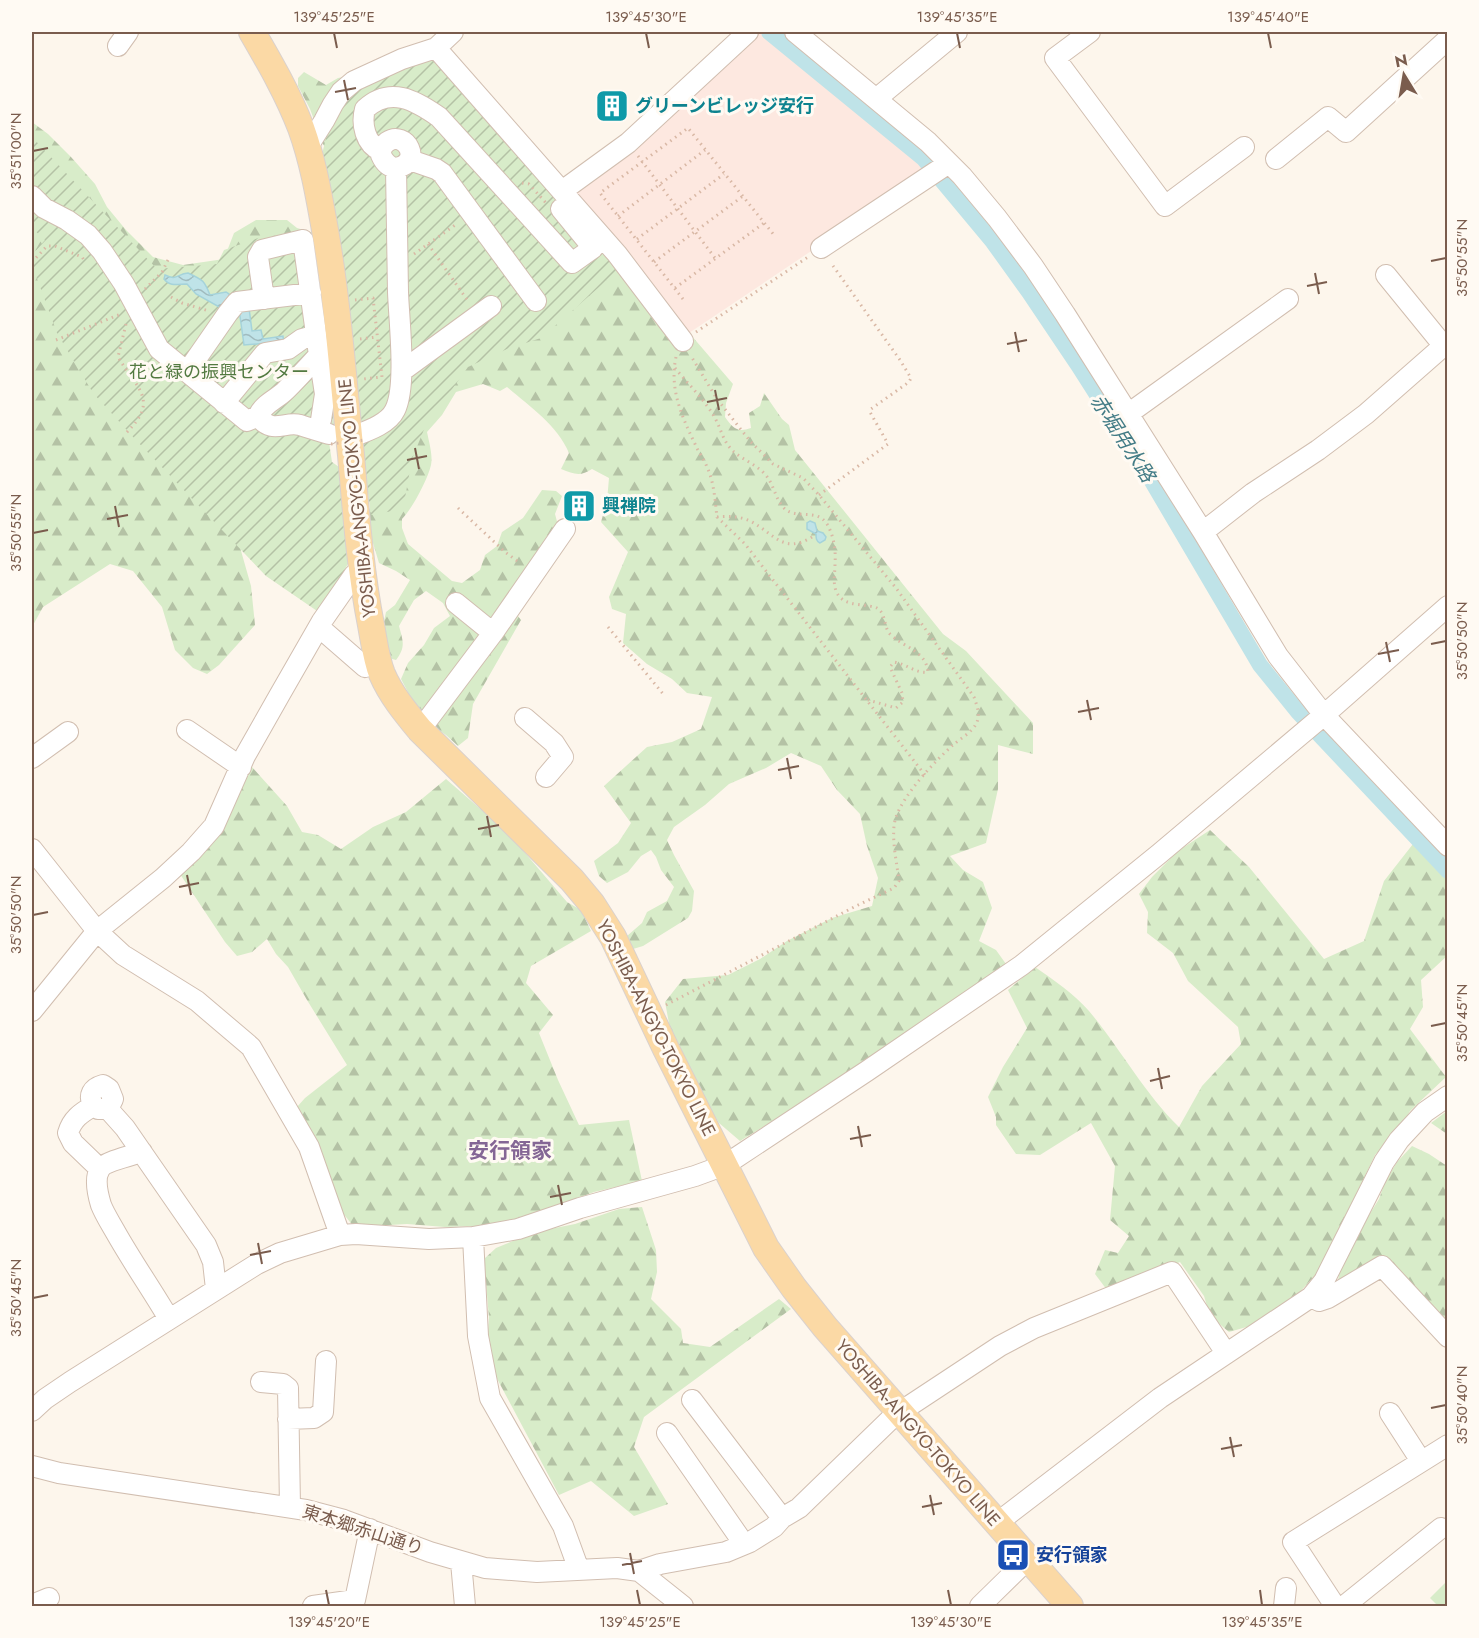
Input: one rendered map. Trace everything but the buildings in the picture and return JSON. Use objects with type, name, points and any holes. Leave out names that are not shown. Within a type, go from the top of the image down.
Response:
[{"type":"main road","name":"YOSHIBA-ANGYO-TOKYO LINE","points":[[252,32],[285,92],[302,130],[322,212],[329,256],[339,435],[379,661],[393,694],[420,730],[572,880],[592,904],[613,937],[766,1248],[825,1327],[1070,1606]]},
{"type":"street","points":[[307,148],[341,92],[354,81],[402,58],[436,48],[453,32]]},
{"type":"street","points":[[565,201],[748,32]]},
{"type":"street","points":[[795,32],[928,142],[997,218],[1065,314],[1203,532],[1278,656],[1324,715],[1448,846]]},
{"type":"street","points":[[876,99],[957,32]]},
{"type":"street","points":[[1090,32],[1055,58],[1166,206],[1244,147]]},
{"type":"street","points":[[1276,159],[1328,117],[1346,132],[1448,39]]},
{"type":"street","points":[[436,48],[565,201],[617,254],[683,341]]},
{"type":"street","points":[[258,416],[262,422],[272,426],[297,424],[339,435],[386,421],[395,412],[402,371],[398,265],[403,164],[409,148],[404,141],[399,140],[389,140],[381,151],[370,143],[363,118],[365,109],[379,98],[391,97],[416,102],[439,117],[572,263],[593,248],[565,201]]},
{"type":"street","points":[[820,248],[949,163]]},
{"type":"street","points":[[403,164],[436,169],[442,173],[536,301]]},
{"type":"street","points":[[32,196],[44,208],[67,220],[88,235],[102,251],[124,284],[132,305],[159,349],[247,421],[258,416],[261,409],[284,392],[319,355]]},
{"type":"street","points":[[264,299],[258,257],[261,250],[303,240],[326,394],[339,435]]},
{"type":"street","points":[[1203,532],[1253,493],[1318,450],[1366,414],[1445,344],[1386,275]]},
{"type":"street","points":[[187,372],[237,302],[311,293]]},
{"type":"street","points":[[1128,414],[1288,299]]},
{"type":"street","points":[[402,371],[484,310]]},
{"type":"street","points":[[224,403],[265,353],[288,349],[302,339],[316,335]]},
{"type":"street","points":[[420,730],[493,633],[565,529]]},
{"type":"street","points":[[32,1011],[97,931],[164,878],[214,826],[245,756],[279,696],[319,627],[354,575],[362,569]]},
{"type":"street","points":[[456,603],[493,633]]},
{"type":"street","points":[[32,1412],[70,1382],[216,1289],[280,1253],[340,1235],[429,1239],[472,1237],[518,1229],[725,1165],[1022,965],[1159,854],[1324,715],[1448,606]]},
{"type":"street","points":[[319,627],[366,667],[379,661]]},
{"type":"street","points":[[525,718],[554,743],[563,757],[546,777]]},
{"type":"street","points":[[187,730],[241,767]]},
{"type":"street","points":[[32,758],[68,732]]},
{"type":"street","points":[[32,849],[97,931],[123,955],[197,1001],[251,1047],[309,1147],[340,1235]]},
{"type":"street","points":[[998,1522],[1160,1398],[1311,1297],[1324,1281],[1384,1162],[1425,1112],[1448,1096]]},
{"type":"street","points":[[100,1169],[73,1143],[68,1132],[71,1124],[80,1114],[100,1107],[125,1128],[206,1245],[213,1262],[216,1289]]},
{"type":"street","points":[[142,1152],[108,1163],[100,1169],[97,1184],[101,1204],[127,1253],[169,1319]]},
{"type":"street","points":[[472,1237],[478,1336],[490,1398],[563,1526],[579,1569]]},
{"type":"street","points":[[213,1262],[241,1274]]},
{"type":"street","points":[[1311,1297],[1319,1302],[1382,1266],[1448,1337]]},
{"type":"street","name":"東本郷赤山通り","points":[[32,1466],[60,1473],[306,1510],[344,1520],[430,1552],[485,1568],[537,1572],[617,1568],[639,1570],[726,1552],[744,1544],[774,1527],[782,1518],[799,1508],[900,1412],[1000,1346],[1034,1328],[1172,1272],[1226,1353]]},
{"type":"street","points":[[288,1419],[315,1418],[322,1412],[326,1361]]},
{"type":"street","points":[[261,1382],[283,1384],[288,1388],[290,1507]]},
{"type":"street","points":[[692,1400],[782,1518]]},
{"type":"street","points":[[1390,1413],[1420,1461]]},
{"type":"street","points":[[667,1432],[744,1544]]},
{"type":"street","points":[[1335,1606],[1293,1542],[1448,1445]]},
{"type":"street","points":[[1344,1606],[1441,1528]]},
{"type":"street","points":[[313,1606],[355,1600],[370,1529]]},
{"type":"street","points":[[980,1606],[1028,1559]]},
{"type":"street","points":[[461,1562],[465,1606]]},
{"type":"street","points":[[639,1570],[682,1606]]},
{"type":"path","points":[[684,299],[600,193],[688,128],[774,236]]},
{"type":"path","points":[[628,143],[715,258]]},
{"type":"path","points":[[618,216],[705,150]]},
{"type":"path","points":[[637,240],[724,174]]},
{"type":"path","points":[[520,182],[529,184],[550,208],[565,201]]},
{"type":"path","points":[[654,262],[742,196]]},
{"type":"path","points":[[398,265],[471,213]]},
{"type":"path","points":[[675,288],[764,223]]},
{"type":"path","points":[[428,244],[484,310]]},
{"type":"path","points":[[32,262],[47,246],[55,246],[82,258],[90,266]]},
{"type":"path","points":[[819,495],[888,444],[870,412],[871,409],[909,382],[911,378],[820,248],[683,341],[677,352],[673,382],[677,402],[707,467],[717,517],[745,544],[925,775]]},
{"type":"path","points":[[56,340],[132,305],[162,272],[170,256]]},
{"type":"path","points":[[171,297],[182,303],[212,312],[224,319]]},
{"type":"path","points":[[350,300],[373,298],[382,377],[361,379]]},
{"type":"path","points":[[126,433],[143,411],[144,398],[118,357],[132,305]]},
{"type":"path","points":[[356,340],[377,337]]},
{"type":"path","points":[[649,1013],[894,888],[899,881],[894,845],[895,820],[900,807],[950,748],[976,725],[979,714],[974,697],[896,588],[803,478],[773,464],[750,441],[717,399],[683,341]]},
{"type":"path","points":[[674,366],[714,417],[733,451],[748,460],[767,477],[783,508],[795,513],[815,514],[823,518],[834,542],[833,581],[842,599],[860,606],[877,608],[884,616],[885,626],[890,635],[922,656],[928,672],[921,673],[904,664],[894,662],[890,667],[902,693],[903,702],[896,708],[867,699]]},
{"type":"path","points":[[458,508],[506,552],[534,573]]},
{"type":"path","points":[[717,517],[749,520],[782,542],[793,545],[812,537]]},
{"type":"path","points":[[608,627],[664,695]]},
{"type":"shaded area","points":[[739,32],[758,32],[795,59],[889,134],[929,172],[686,335],[564,182],[638,129]]},
{"type":"green space","name":"花と緑の振興センター","points":[[437,57],[621,268],[541,338],[507,349],[468,367],[425,427],[412,459],[403,509],[371,515],[322,154],[329,127],[348,94],[387,70]]},
{"type":"green space","points":[[423,63],[685,328],[733,384],[726,403],[725,417],[733,427],[739,430],[751,428],[749,413],[760,406],[764,393],[782,419],[789,425],[795,450],[943,634],[966,651],[1033,723],[1033,754],[998,745],[998,789],[986,843],[950,856],[963,870],[983,882],[992,908],[979,941],[996,950],[1006,964],[828,1092],[740,1141],[719,1123],[690,1077],[671,1034],[665,1002],[683,979],[728,975],[832,918],[872,906],[878,878],[867,846],[860,814],[837,790],[821,766],[791,753],[766,768],[729,784],[674,827],[667,840],[694,891],[692,911],[688,918],[643,946],[633,949],[627,936],[642,923],[647,912],[667,901],[674,887],[661,870],[651,850],[641,856],[628,872],[607,883],[599,876],[594,861],[618,843],[631,823],[604,786],[647,747],[672,742],[701,729],[712,697],[687,693],[623,643],[626,614],[612,609],[609,597],[628,552],[601,522],[607,501],[609,478],[592,469],[577,474],[561,469],[569,453],[564,443],[542,417],[507,387],[500,391],[483,384],[456,392],[442,415],[427,432],[431,465],[419,494],[402,519],[402,528],[408,544],[452,581],[462,583],[480,570],[485,555],[497,546],[502,532],[523,518],[542,490],[556,491],[562,496],[555,514],[559,529],[508,603],[521,620],[473,704],[468,738],[458,746],[431,725],[427,713],[412,707],[410,696],[401,679],[408,663],[424,645],[434,628],[450,616],[443,603],[426,591],[414,600],[399,626],[403,644],[396,660],[385,657],[383,626],[386,612],[395,605],[410,580],[379,563],[364,519],[384,483],[345,178],[323,144],[310,109],[298,86],[298,78],[304,72],[326,85],[338,78]]},
{"type":"green space","points":[[32,122],[71,157],[95,184],[107,207],[153,257],[183,265],[224,259],[234,233],[256,220],[287,220],[297,228],[304,230],[312,241],[230,512],[251,586],[255,625],[219,665],[207,674],[193,668],[175,650],[162,607],[133,571],[110,564],[43,607],[32,627]]},
{"type":"green space","name":"花と緑の振興センター","points":[[32,137],[157,269],[217,264],[224,250],[261,237],[312,232],[336,441],[329,442],[332,462],[339,467],[349,562],[320,613],[266,576],[93,393],[57,333],[32,265],[32,255],[45,240],[32,228]]},
{"type":"green space","points":[[252,767],[287,806],[302,832],[318,835],[341,849],[373,827],[406,812],[446,779],[508,833],[567,902],[581,910],[591,931],[531,966],[526,983],[553,1015],[539,1033],[579,1125],[629,1120],[642,1181],[594,1192],[506,1225],[445,1227],[407,1224],[354,1227],[338,1207],[297,1107],[347,1065],[288,967],[276,954],[267,939],[252,952],[237,956],[225,942],[180,874],[217,831]]},
{"type":"green space","points":[[1210,830],[1249,867],[1324,959],[1364,941],[1384,881],[1413,844],[1447,880],[1447,956],[1421,980],[1423,1007],[1410,1029],[1446,1077],[1410,1111],[1401,1128],[1375,1155],[1320,1270],[1297,1295],[1250,1326],[1229,1332],[1210,1316],[1204,1296],[1180,1262],[1107,1290],[1095,1274],[1105,1250],[1118,1253],[1129,1236],[1110,1220],[1115,1166],[1091,1123],[1040,1155],[1016,1154],[996,1125],[996,1117],[988,1097],[1027,1028],[1008,990],[1035,967],[1070,993],[1089,1011],[1143,1085],[1179,1127],[1202,1086],[1241,1044],[1238,1027],[1188,981],[1173,953],[1147,933],[1148,912],[1139,894],[1178,851]]},
{"type":"green space","points":[[1447,1111],[1447,1134],[1431,1123]]},
{"type":"green space","points":[[1412,1146],[1447,1166],[1447,1330],[1387,1261],[1358,1278],[1338,1280],[1342,1260],[1379,1199],[1385,1182],[1397,1162]]},
{"type":"green space","points":[[642,1207],[656,1250],[657,1272],[651,1299],[681,1329],[683,1343],[710,1347],[779,1299],[791,1309],[644,1417],[634,1447],[668,1504],[634,1516],[591,1481],[559,1495],[486,1358],[489,1318],[484,1259],[496,1248],[535,1232],[575,1224],[619,1209]]},
{"type":"green space","points":[[1447,1581],[1447,1606],[1438,1606],[1430,1598]]},
{"type":"water","points":[[188,273],[202,281],[210,295],[226,292],[229,294],[229,299],[221,308],[196,294],[187,284],[172,284],[164,279],[165,275],[175,277]]},
{"type":"water","points":[[249,308],[252,331],[261,330],[263,339],[283,336],[284,346],[268,343],[244,345],[239,309]]},
{"type":"water","points":[[810,521],[815,523],[817,531],[823,533],[825,540],[820,543],[816,539],[816,534],[807,529],[807,523]]},
{"type":"waterway","name":"赤堀用水路","points":[[769,32],[923,158],[993,242],[1078,365],[1150,478],[1260,665],[1298,712],[1448,871]]},
{"type":"place","name":"グリーンビレッジ安行","points":[[612,106]]},
{"type":"place","name":"興禅院","points":[[579,506]]},
{"type":"place","name":"安行領家","points":[[1013,1555]]},
{"type":"district","name":"安行領家","points":[[510,1151]]}]
